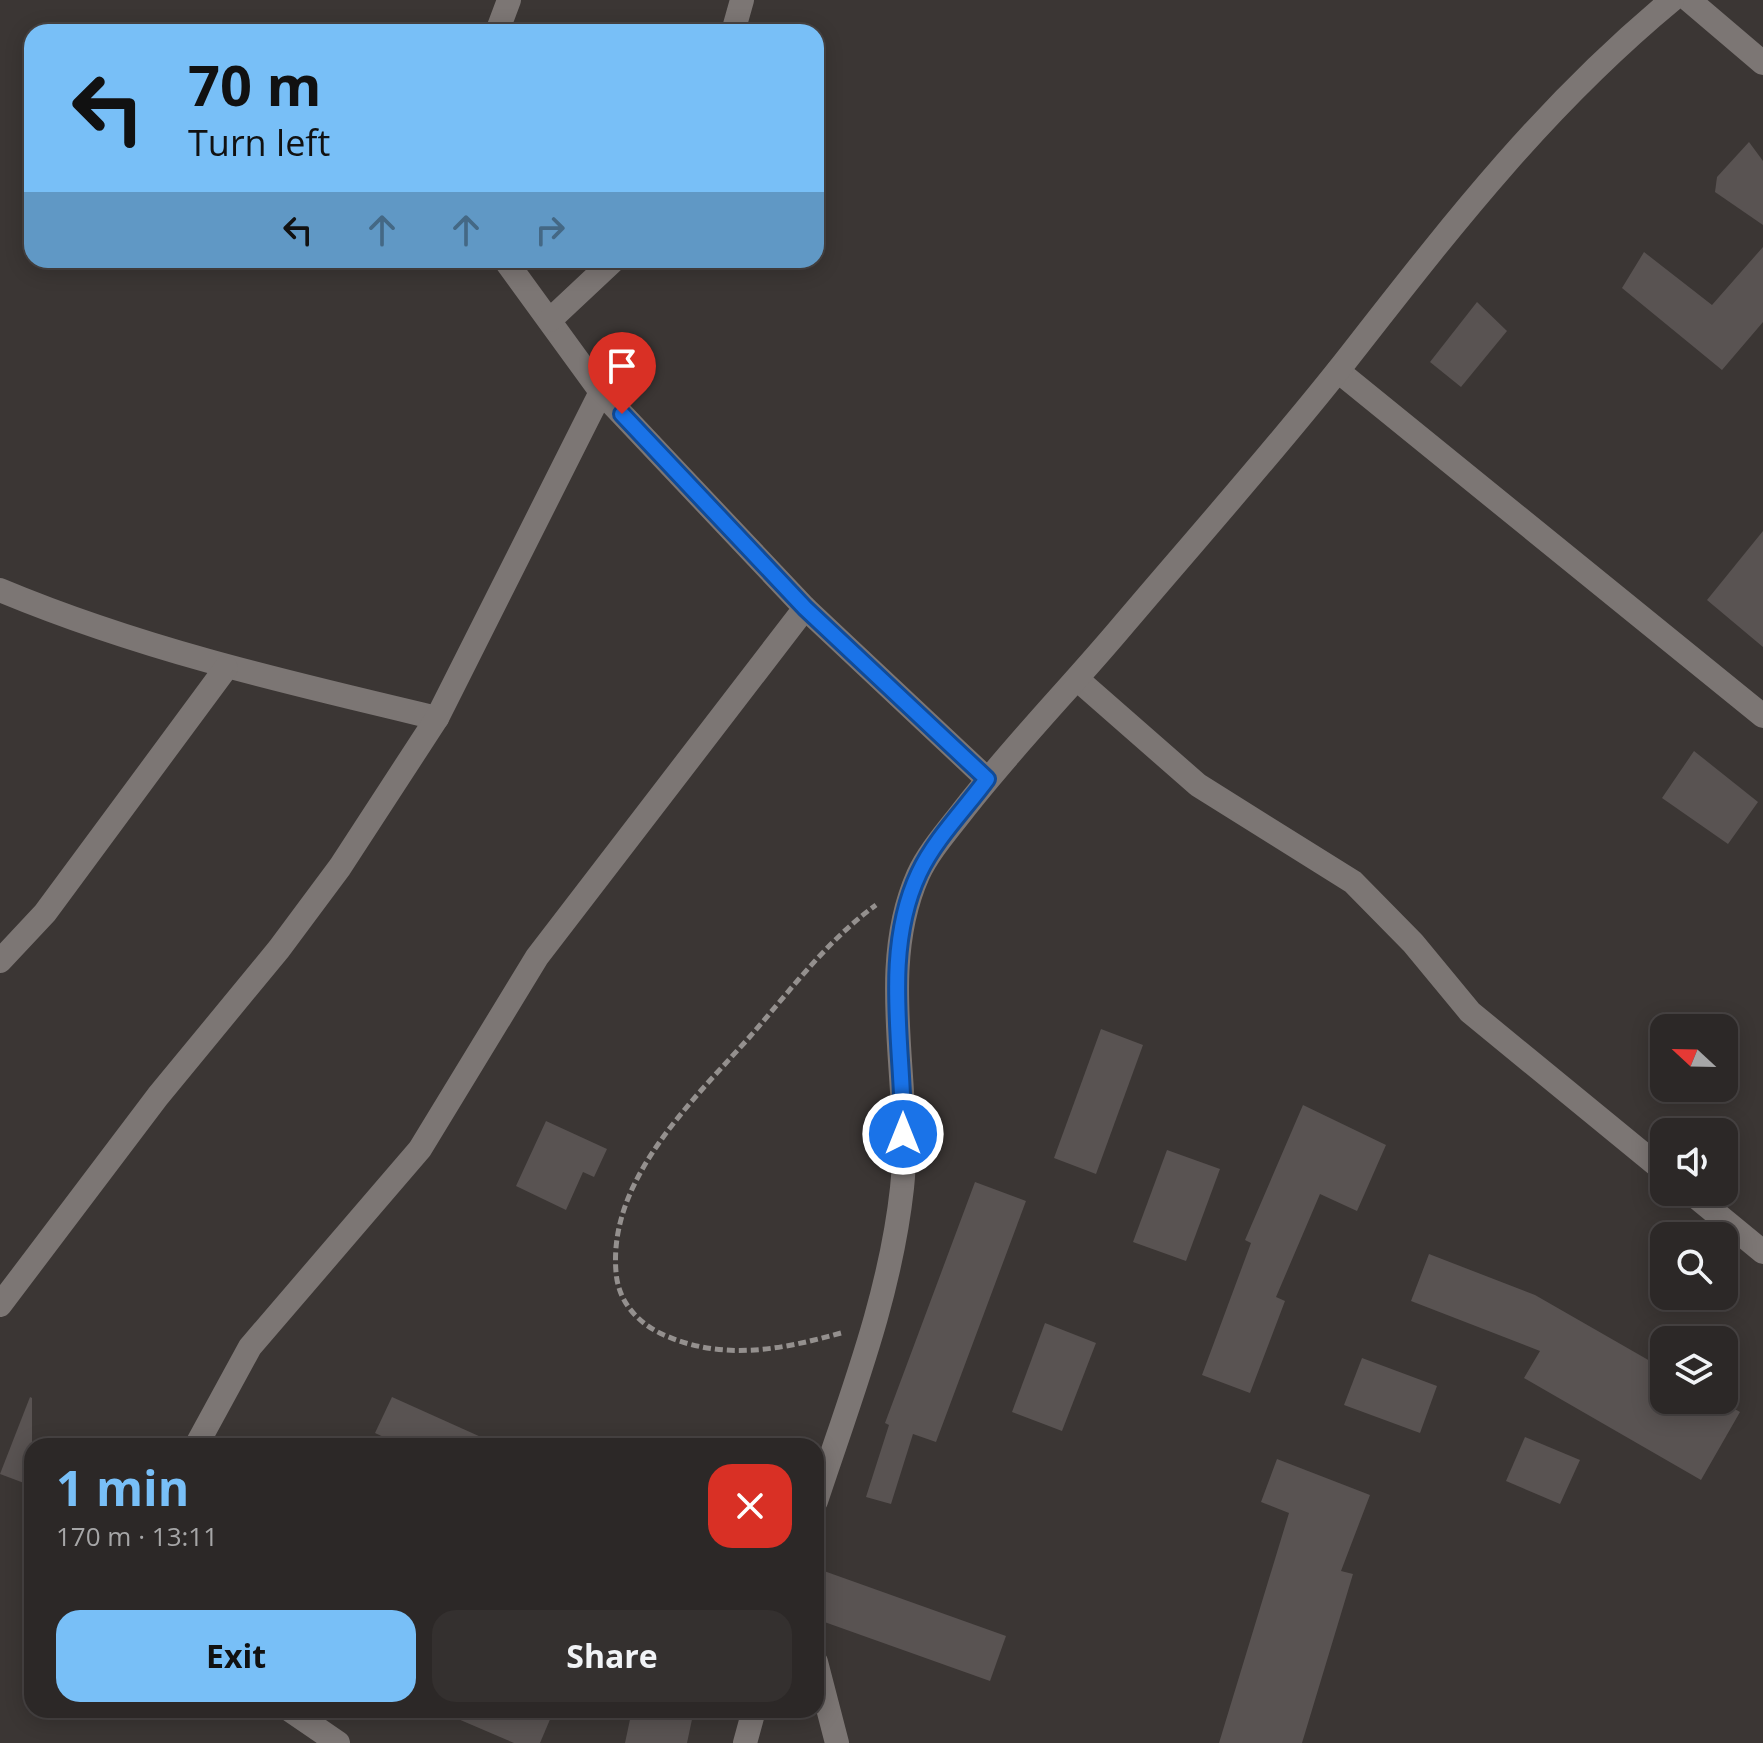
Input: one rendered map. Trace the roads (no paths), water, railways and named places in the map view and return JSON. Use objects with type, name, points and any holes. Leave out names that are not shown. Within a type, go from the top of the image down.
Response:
[{"type":"street","points":[[500,24],[509,0]]},
{"type":"street","points":[[735,24],[742,0]]},
{"type":"street","points":[[824,1478],[877,1324],[893,1254],[902,1182],[903,1110],[897,981],[903,924],[919,873],[987,779],[1077,679],[1338,371],[1481,188],[1552,109],[1620,43],[1672,0]]},
{"type":"street","points":[[1689,0],[1763,63]]},
{"type":"street","points":[[511,268],[601,392],[805,608],[987,779]]},
{"type":"street","points":[[550,320],[605,268]]},
{"type":"street","points":[[1338,371],[1763,716]]},
{"type":"street","points":[[0,1305],[158,1096],[323,891],[437,718],[558,472],[601,392]]},
{"type":"street","points":[[0,590],[114,633],[226,668],[437,718]]},
{"type":"street","points":[[200,1438],[250,1347],[420,1149],[537,957],[805,608]]},
{"type":"street","points":[[0,961],[45,913],[226,668]]},
{"type":"street","points":[[1077,679],[1198,785],[1353,882],[1413,943],[1470,1012],[1650,1160]]},
{"type":"street","points":[[1707,1206],[1763,1252]]},
{"type":"street","points":[[824,1693],[837,1743]]},
{"type":"street","points":[[302,1718],[338,1743]]},
{"type":"street","points":[[745,1743],[752,1718]]}]
